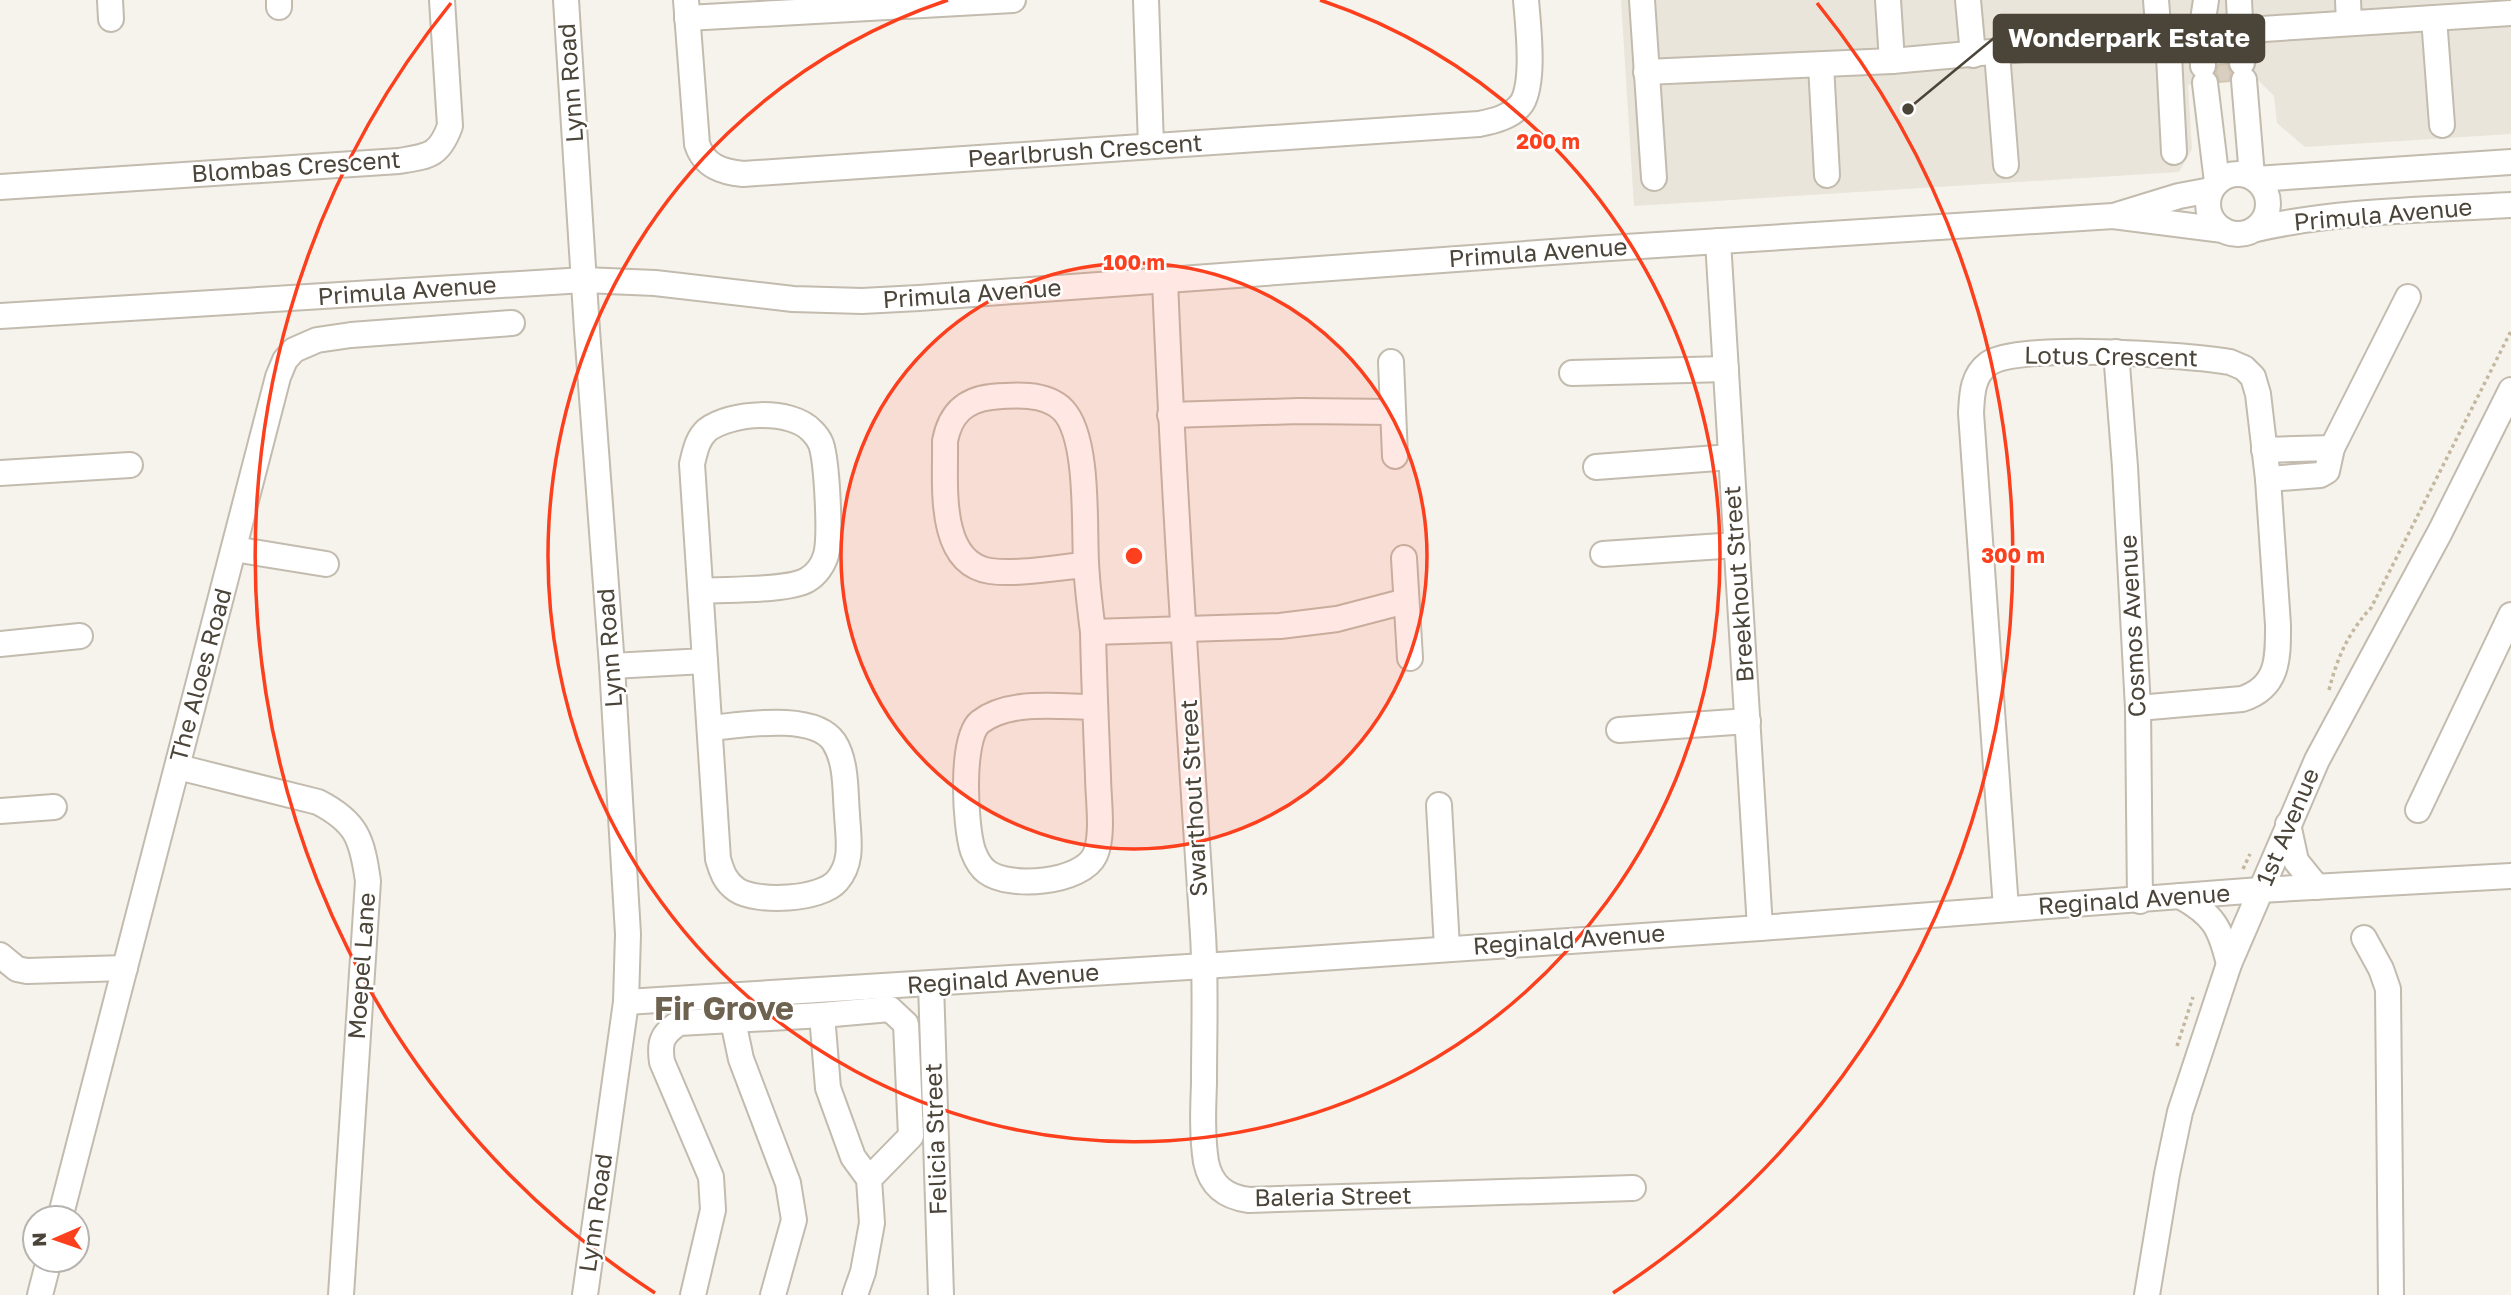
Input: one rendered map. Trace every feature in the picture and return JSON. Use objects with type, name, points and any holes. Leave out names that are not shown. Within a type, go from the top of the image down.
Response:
[{"type":"street","name":"Blombas Crescent","points":[[0,187],[386,162],[433,154],[444,142],[450,126],[442,0]]},
{"type":"street","name":"Lynn Road","points":[[566,0],[628,934],[626,1002],[585,1295]]},
{"type":"street","points":[[687,9],[1013,0]]},
{"type":"street","points":[[1146,0],[1152,146]]},
{"type":"street","name":"Pearlbrush Crescent","points":[[687,9],[697,144],[700,153],[708,163],[727,172],[743,174],[1479,124],[1510,114],[1522,102],[1530,61],[1526,0]]},
{"type":"street","points":[[1642,0],[1654,178]]},
{"type":"street","points":[[1888,0],[1892,61]]},
{"type":"street","points":[[1968,0],[1985,54],[2006,165]]},
{"type":"street","points":[[2156,0],[2163,37],[2174,152]]},
{"type":"street","points":[[2206,0],[2201,33],[2214,186],[2208,199],[2211,217],[2223,230],[2240,234],[2256,229],[2263,222],[2269,204],[2267,194],[2254,178],[2239,0]]},
{"type":"street","points":[[1646,72],[1821,65],[1985,54],[2240,31],[2349,11],[2434,18],[2511,13]]},
{"type":"street","points":[[2434,18],[2442,125]]},
{"type":"street","points":[[1821,65],[1827,175]]},
{"type":"street","name":"Primula Avenue","points":[[2254,178],[2511,162]]},
{"type":"street","points":[[2214,186],[2234,173],[2254,178]]},
{"type":"street","name":"Primula Avenue","points":[[2113,216],[2214,186]]},
{"type":"street","name":"Primula Avenue","points":[[2256,229],[2298,219],[2337,215],[2511,205]]},
{"type":"street","name":"Primula Avenue","points":[[0,316],[584,280],[655,283],[793,299],[862,300],[2113,216],[2223,230]]},
{"type":"street","name":"Breekhout Street","points":[[1718,241],[1760,928]]},
{"type":"street","name":"Swarthout Street","points":[[1165,281],[1170,415],[1205,966]]},
{"type":"street","points":[[2267,479],[2320,475],[2327,471],[2332,448],[2408,297]]},
{"type":"street","name":"The Aloes Road","points":[[64,1204],[278,377],[285,360],[294,350],[317,340],[512,323]]},
{"type":"street","name":"Lotus Crescent","points":[[2006,909],[1972,393],[1975,380],[1989,362],[2002,357],[2038,352],[2116,352],[2210,358],[2244,368],[2253,377],[2258,394],[2267,479],[2278,625],[2278,649],[2272,677],[2256,695],[2242,699],[2138,708]]},
{"type":"street","name":"Cosmos Avenue","points":[[2116,352],[2138,708],[2140,901]]},
{"type":"street","points":[[1391,362],[1395,456]]},
{"type":"street","points":[[1572,373],[1726,369]]},
{"type":"street","name":"1st Avenue","points":[[2147,1295],[2164,1188],[2180,1112],[2229,964],[2317,760],[2440,531],[2511,390]]},
{"type":"street","points":[[1086,565],[988,570],[976,567],[958,553],[949,528],[946,502],[946,441],[948,428],[963,407],[988,397],[1032,396],[1061,408],[1069,418],[1081,456],[1086,565],[1093,632],[1099,809],[1095,855],[1082,870],[1065,876],[1011,881],[988,872],[978,862],[972,848],[968,817],[966,752],[972,732],[979,723],[1005,711],[1041,707],[1095,707]]},
{"type":"street","points":[[1170,415],[1299,411],[1393,412]]},
{"type":"street","points":[[701,591],[797,584],[806,581],[822,566],[827,552],[828,519],[822,447],[813,431],[797,419],[758,415],[733,420],[708,430],[696,447],[692,464],[718,859],[722,874],[738,891],[761,897],[812,895],[833,885],[843,873],[849,851],[843,769],[835,744],[822,732],[796,724],[711,728]]},
{"type":"street","points":[[2264,450],[2332,448]]},
{"type":"street","points":[[1596,467],[1731,457]]},
{"type":"street","points":[[0,473],[130,465]]},
{"type":"street","points":[[1603,554],[1737,545]]},
{"type":"street","points":[[234,549],[326,564]]},
{"type":"street","points":[[1404,558],[1410,658]]},
{"type":"street","points":[[1093,632],[1309,623],[1337,619],[1406,601]]},
{"type":"street","points":[[2418,810],[2511,615]]},
{"type":"street","points":[[0,644],[80,636]]},
{"type":"street","points":[[612,666],[705,661]]},
{"type":"street","points":[[1619,730],[1748,721]]},
{"type":"street","name":"Moepel Lane","points":[[177,767],[318,802],[338,812],[349,822],[359,839],[368,881],[341,1295]]},
{"type":"street","points":[[1439,805],[1447,948]]},
{"type":"street","points":[[0,811],[54,807]]},
{"type":"street","points":[[2288,824],[2296,861],[2317,887]]},
{"type":"street","name":"Reginald Avenue","points":[[626,1002],[1760,928],[2260,890],[2511,876]]},
{"type":"street","points":[[2180,897],[2204,911],[2217,925],[2229,964]]},
{"type":"street","points":[[2364,938],[2381,969],[2388,989],[2392,1295]]},
{"type":"street","name":"Baleria Street","points":[[1205,966],[1203,1128],[1206,1163],[1218,1188],[1226,1195],[1249,1200],[1633,1188]]},
{"type":"street","points":[[3,967],[37,972],[125,968]]},
{"type":"street","name":"Felicia Street","points":[[931,984],[941,1295]]},
{"type":"street","points":[[693,1295],[713,1210],[711,1177],[662,1062],[662,1038],[679,1023],[890,1009],[906,1024],[911,1136],[869,1179]]},
{"type":"street","points":[[822,1015],[828,1088],[853,1157],[869,1179],[872,1223],[863,1272],[855,1295]]},
{"type":"street","points":[[733,1021],[741,1059],[788,1184],[794,1220],[773,1295]]},
{"type":"street","points":[[40,1295],[45,1274]]},
{"type":"shaded area","points":[[1621,0],[2511,0],[2511,134],[2305,147],[2277,123],[2274,96],[2257,79],[2192,84],[2188,85],[2192,149],[2179,172],[1634,206]]},
{"type":"building","points":[[2227,64],[2231,73],[2229,81],[2220,82],[2216,73],[2218,65]]},
{"type":"place","name":"Wonderpark Estate","points":[[1908,109]]},
{"type":"district","name":"Fir Grove","points":[[724,1009]]}]
